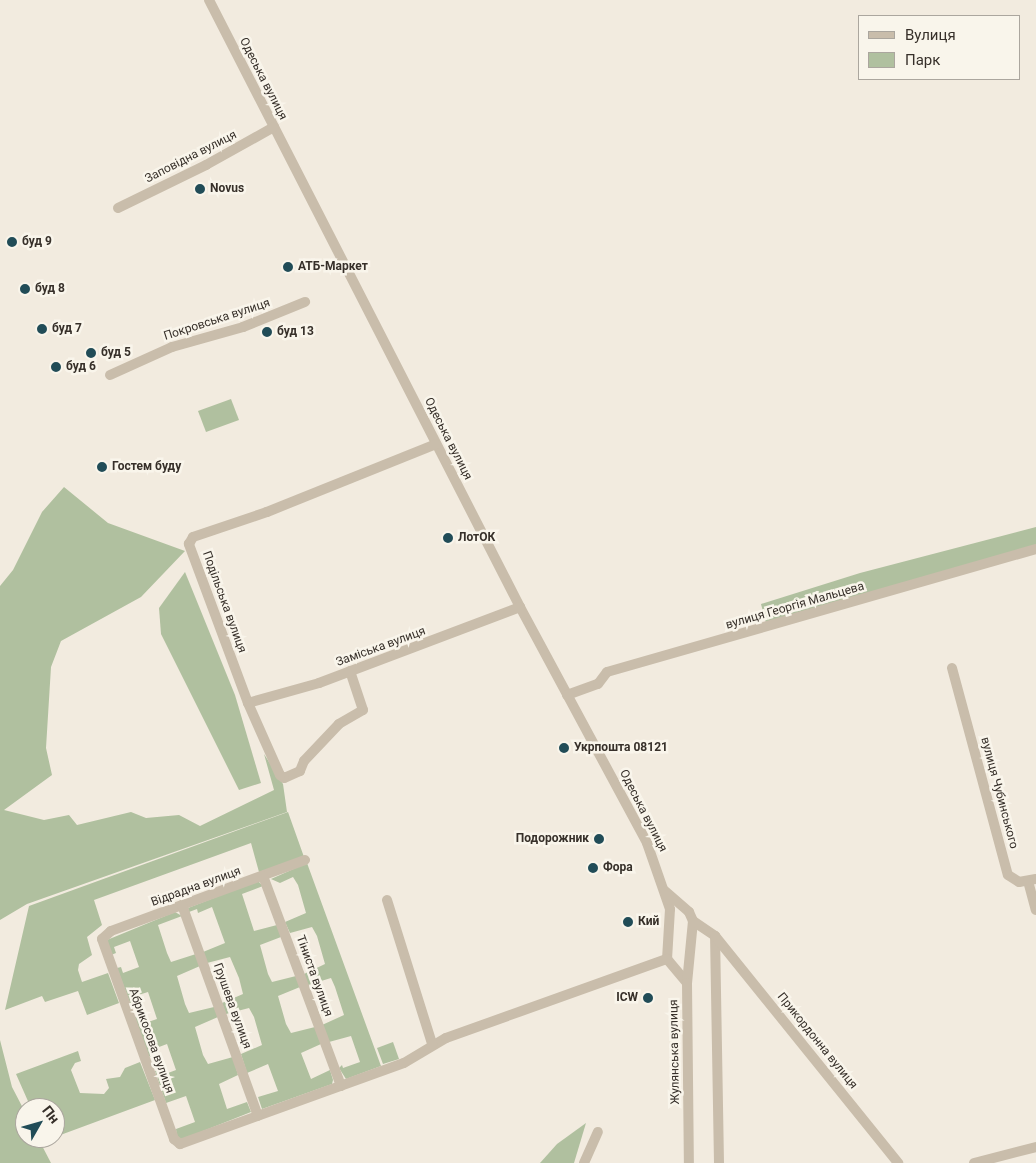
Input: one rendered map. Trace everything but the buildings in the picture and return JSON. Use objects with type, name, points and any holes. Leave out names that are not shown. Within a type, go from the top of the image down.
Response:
[{"type":"street","name":"Одеська вулиця","points":[[208,0],[520,607],[636,821],[656,866],[664,890]]},
{"type":"street","name":"Заповідна вулиця","points":[[118,208],[206,165],[274,127]]},
{"type":"street","name":"Покровська вулиця","points":[[110,375],[172,346],[243,327],[305,302]]},
{"type":"street","name":"Подільська вулиця","points":[[350,671],[363,710],[339,724],[304,761],[300,770],[284,778],[280,775],[248,703],[194,561],[190,544],[193,537],[267,512],[436,444]]},
{"type":"street","name":"вулиця Георгія Мальцева","points":[[567,696],[598,684],[608,672],[1036,549]]},
{"type":"street","name":"Заміська вулиця","points":[[248,703],[350,671],[520,607]]},
{"type":"street","name":"вулиця Чубинського","points":[[952,668],[1008,875],[1018,882],[1032,880],[1036,910]]},
{"type":"street","name":"Відрадна вулиця","points":[[102,943],[102,939],[111,931],[305,860]]},
{"type":"street","name":"Тіниста вулиця","points":[[264,876],[340,1086]]},
{"type":"street","points":[[664,890],[685,909],[693,921],[687,983]]},
{"type":"street","points":[[664,890],[671,917],[669,962]]},
{"type":"street","points":[[387,900],[432,1044]]},
{"type":"street","name":"Грушева вулиця","points":[[182,906],[258,1116]]},
{"type":"street","points":[[671,917],[677,910],[685,909]]},
{"type":"street","name":"Прикордонна вулиця","points":[[693,921],[715,936],[898,1163]]},
{"type":"street","points":[[715,936],[719,1163]]},
{"type":"street","name":"Абрикосова вулиця","points":[[102,943],[174,1140],[180,1144],[258,1116]]},
{"type":"street","points":[[258,1116],[404,1063],[432,1044],[669,962],[679,966],[688,960]]},
{"type":"street","name":"Жулянська вулиця","points":[[669,962],[687,983],[690,1163]]},
{"type":"street","points":[[584,1163],[598,1132]]},
{"type":"street","points":[[974,1163],[1036,1147]]},
{"type":"green space","points":[[231,399],[239,420],[206,432],[198,411]]},
{"type":"green space","points":[[64,487],[108,523],[185,551],[141,597],[61,641],[51,667],[46,748],[52,775],[4,810],[44,820],[69,815],[77,825],[131,812],[146,818],[179,815],[200,826],[274,790],[264,754],[283,784],[287,812],[27,904],[0,920],[0,586],[13,570],[42,512]]},
{"type":"green space","points":[[1036,527],[1036,545],[766,623],[761,604],[860,573]]},
{"type":"green space","points":[[185,572],[235,695],[261,783],[239,790],[161,634],[159,608]]},
{"type":"green space","points":[[288,812],[304,857],[259,872],[251,843],[94,900],[102,925],[87,937],[92,955],[79,964],[78,970],[82,982],[108,973],[119,1003],[87,1015],[78,991],[45,1002],[42,996],[5,1010],[29,906]]},
{"type":"green space","points":[[307,863],[381,1066],[346,1079],[339,1068],[342,1065],[343,1068],[360,1062],[351,1036],[329,1042],[322,1025],[344,1015],[335,987],[331,978],[308,985],[304,974],[325,964],[317,936],[312,927],[290,933],[285,922],[306,913],[298,885],[293,877],[280,883],[271,879]]},
{"type":"green space","points":[[258,881],[263,886],[242,894],[254,931],[277,925],[281,937],[260,945],[268,974],[272,982],[296,976],[300,987],[278,996],[286,1024],[291,1033],[315,1027],[321,1044],[301,1053],[311,1079],[330,1070],[333,1080],[332,1084],[262,1109],[258,1097],[278,1091],[268,1064],[247,1073],[241,1054],[262,1045],[254,1017],[249,1008],[226,1014],[222,1003],[243,994],[239,978],[230,957],[207,963],[203,952],[225,943],[212,907],[198,913],[197,909],[189,912],[188,908]]},
{"type":"green space","points":[[175,912],[182,916],[158,925],[171,962],[196,954],[200,966],[177,976],[185,1004],[189,1013],[214,1007],[218,1017],[195,1027],[203,1055],[208,1064],[233,1057],[238,1075],[219,1084],[227,1109],[247,1102],[251,1112],[183,1139],[177,1138],[176,1129],[195,1122],[186,1096],[166,1103],[155,1071],[158,1070],[160,1076],[176,1070],[167,1044],[151,1050],[153,1057],[147,1056],[135,1017],[138,1016],[142,1024],[157,1019],[148,992],[132,997],[135,1005],[131,1006],[117,968],[121,967],[123,973],[139,967],[130,941],[114,947],[116,953],[111,955],[107,940]]},
{"type":"green space","points":[[0,1040],[12,1087],[18,1098],[15,1098],[15,1148],[43,1148],[51,1163],[0,1163]]},
{"type":"green space","points":[[393,1042],[399,1059],[383,1064],[377,1048]]},
{"type":"green space","points":[[78,1051],[81,1061],[75,1063],[71,1070],[80,1093],[104,1094],[109,1088],[106,1079],[120,1077],[125,1068],[140,1062],[155,1100],[65,1133],[65,1098],[27,1098],[16,1074]]},
{"type":"green space","points":[[586,1123],[574,1163],[540,1163],[557,1144]]},
{"type":"place","name":"Novus","points":[[200,189]]},
{"type":"place","name":"буд 9","points":[[12,242]]},
{"type":"place","name":"АТБ-Маркет","points":[[288,267]]},
{"type":"place","name":"буд 8","points":[[25,289]]},
{"type":"place","name":"буд 7","points":[[42,329]]},
{"type":"place","name":"буд 13","points":[[267,332]]},
{"type":"place","name":"буд 5","points":[[91,353]]},
{"type":"place","name":"буд 6","points":[[56,367]]},
{"type":"place","name":"Гостем буду","points":[[102,467]]},
{"type":"place","name":"ЛотОК","points":[[448,538]]},
{"type":"place","name":"Укрпошта 08121","points":[[564,748]]},
{"type":"place","name":"Подорожник","points":[[599,839]]},
{"type":"place","name":"Фора","points":[[593,868]]},
{"type":"place","name":"Кий","points":[[628,922]]},
{"type":"place","name":"ICW","points":[[648,998]]}]
